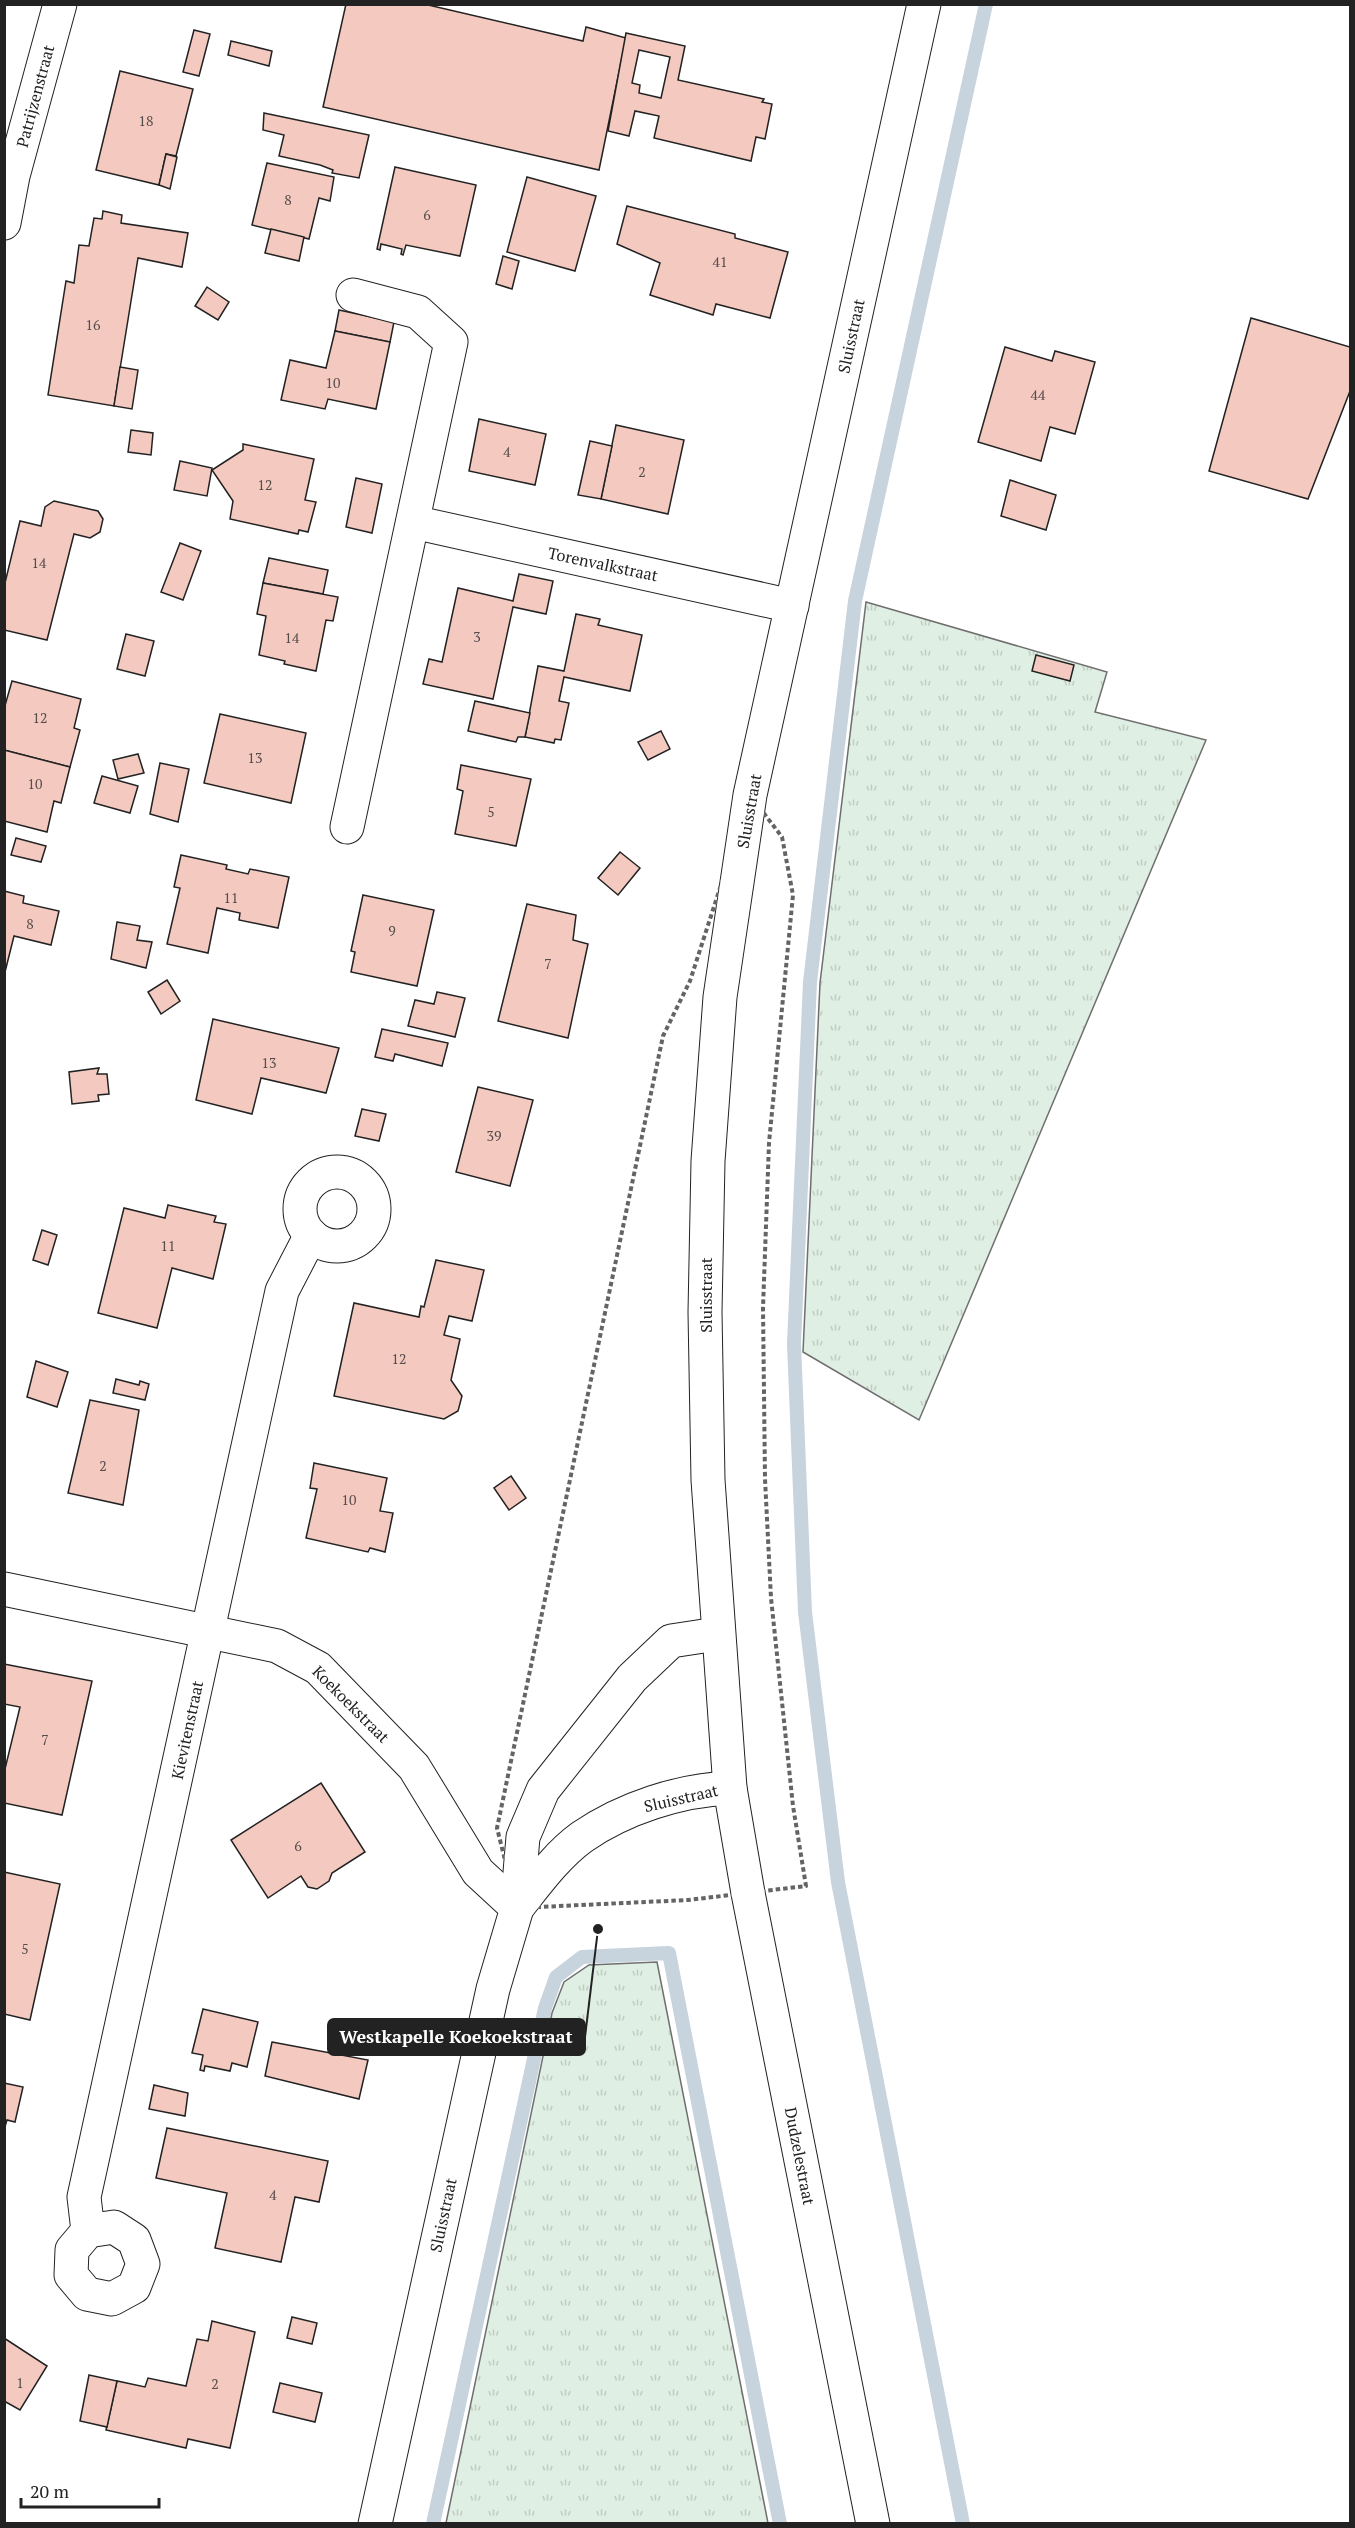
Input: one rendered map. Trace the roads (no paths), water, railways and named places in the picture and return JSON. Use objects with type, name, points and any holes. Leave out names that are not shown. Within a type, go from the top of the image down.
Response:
[{"type":"street","name":"Patrijzenstraat","points":[[4,223],[13,176],[60,4]]},
{"type":"street","name":"Sluisstraat","points":[[517,1908],[544,1874],[581,1838],[624,1812],[707,1789],[730,1788],[717,1634],[708,1480],[705,1312],[708,1161],[720,997],[750,795],[924,4]]},
{"type":"street","points":[[347,827],[451,342],[418,312],[353,295]]},
{"type":"street","name":"Torenvalkstraat","points":[[413,522],[792,606]]},
{"type":"street","name":"Kievitenstraat","points":[[88,2230],[84,2197],[282,1292],[311,1235]]},
{"type":"street","name":"Koekoekstraat","points":[[4,1589],[277,1646],[318,1668],[414,1767],[478,1872],[517,1908]]},
{"type":"street","name":"Sluisstraat","points":[[375,2523],[493,1989],[517,1908],[523,1837],[543,1790],[632,1678],[671,1641],[717,1634]]},
{"type":"street","name":"Dudzelestraat","points":[[730,1788],[748,1893],[873,2523]]},
{"type":"waterway","points":[[963,2524],[838,1882],[805,1612],[794,1344],[810,982],[855,601],[986,4]]},
{"type":"waterway","points":[[433,2524],[545,2008],[556,1977],[582,1957],[669,1953],[780,2524]]},
{"type":"place","name":"Westkapelle Koekoekstraat","points":[[598,1929]]}]
